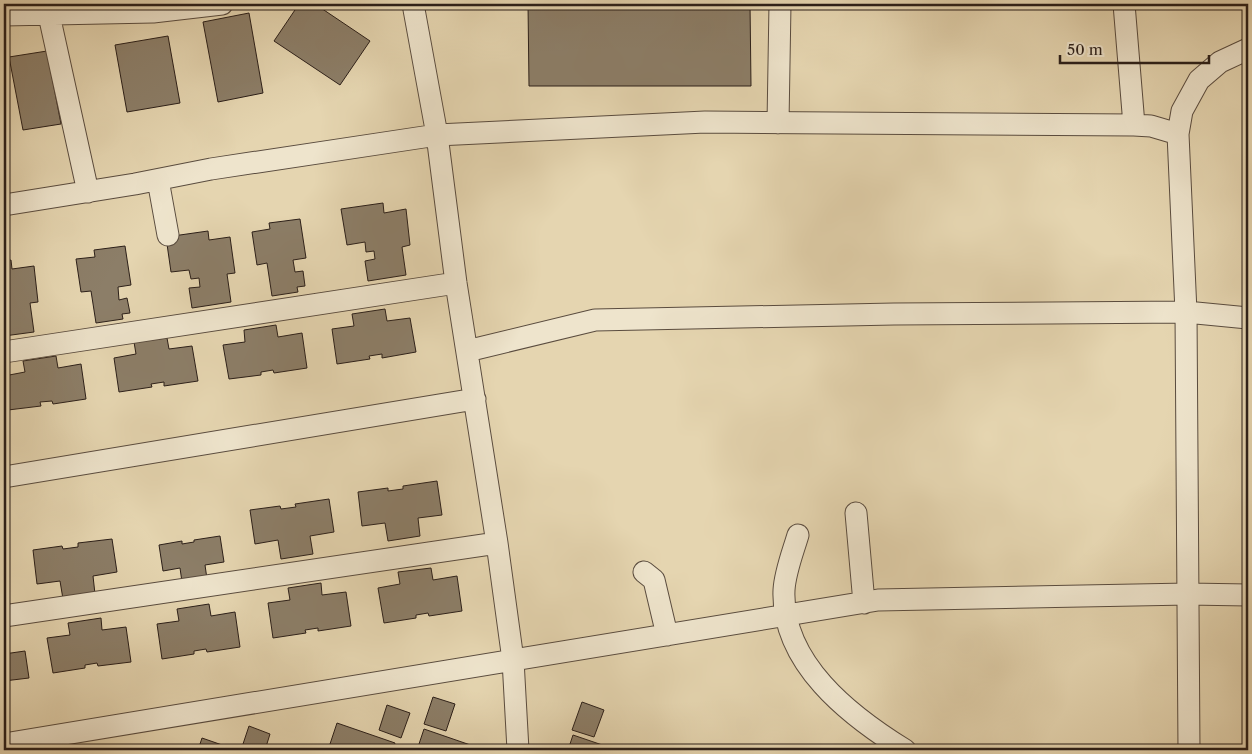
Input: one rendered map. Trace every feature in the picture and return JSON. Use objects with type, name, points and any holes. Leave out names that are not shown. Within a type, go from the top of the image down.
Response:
[{"type":"street","points":[[4,14],[153,12],[222,4]]},
{"type":"street","points":[[413,4],[436,135],[456,283],[497,543],[513,660],[518,750]]},
{"type":"street","points":[[778,123],[780,4]]},
{"type":"street","points":[[1124,4],[1134,125]]},
{"type":"street","points":[[49,14],[88,192]]},
{"type":"street","points":[[1189,750],[1186,312],[1178,134],[1182,111],[1199,80],[1220,62],[1248,49]]},
{"type":"street","points":[[4,205],[158,180],[210,169],[436,135],[705,122],[1134,125],[1151,126],[1178,134]]},
{"type":"street","points":[[158,180],[168,235]]},
{"type":"street","points":[[4,352],[456,283]]},
{"type":"street","points":[[467,351],[595,320],[884,314],[1186,312],[1248,318]]},
{"type":"street","points":[[4,477],[474,399]]},
{"type":"street","points":[[856,513],[864,603]]},
{"type":"street","points":[[798,535],[785,582],[786,615],[799,653],[820,682],[851,712],[905,750]]},
{"type":"street","points":[[4,616],[497,543]]},
{"type":"street","points":[[644,572],[654,580],[667,635]]},
{"type":"street","points":[[4,744],[878,600],[1248,594]]},
{"type":"building","points":[[299,4],[315,4],[370,41],[340,85],[274,41]]},
{"type":"building","points":[[528,4],[750,4],[751,86],[529,86]]},
{"type":"building","points":[[249,13],[263,93],[218,102],[203,22]]},
{"type":"building","points":[[168,36],[180,103],[127,112],[115,45]]},
{"type":"building","points":[[47,51],[61,124],[23,130],[9,57]]},
{"type":"building","points":[[383,203],[384,213],[406,209],[410,245],[402,247],[406,275],[368,281],[365,261],[375,259],[374,251],[366,252],[365,242],[347,245],[341,209]]},
{"type":"building","points":[[300,219],[306,258],[293,260],[295,272],[303,271],[305,286],[297,287],[298,292],[272,296],[267,263],[257,265],[252,232],[270,229],[269,223]]},
{"type":"building","points":[[208,231],[209,240],[230,237],[235,273],[227,274],[231,302],[192,308],[189,288],[200,287],[199,278],[191,279],[189,270],[171,272],[166,237]]},
{"type":"building","points":[[125,246],[131,285],[118,287],[119,300],[127,298],[130,313],[122,314],[123,319],[96,323],[91,291],[81,292],[76,259],[95,257],[94,250]]},
{"type":"building","points":[[11,260],[12,269],[34,266],[38,302],[30,303],[34,332],[4,336],[4,261]]},
{"type":"building","points":[[385,309],[387,321],[410,318],[416,352],[382,358],[382,354],[369,356],[370,359],[337,364],[332,329],[354,326],[352,314]]},
{"type":"building","points":[[276,325],[278,337],[302,333],[307,368],[274,373],[273,370],[261,372],[261,375],[229,379],[223,345],[245,342],[244,330]]},
{"type":"building","points":[[167,338],[169,349],[192,346],[198,381],[164,386],[164,382],[151,384],[152,387],[119,392],[114,358],[136,354],[134,342]]},
{"type":"building","points":[[56,356],[58,368],[81,364],[86,399],[53,404],[52,401],[40,402],[41,406],[8,410],[4,376],[25,372],[23,361]]},
{"type":"building","points":[[437,481],[442,515],[418,518],[420,536],[388,541],[385,523],[362,526],[358,492],[388,488],[388,491],[403,489],[403,486]]},
{"type":"building","points":[[329,499],[334,532],[310,536],[313,554],[281,559],[278,540],[255,544],[250,510],[280,506],[281,509],[296,507],[295,504]]},
{"type":"building","points":[[220,536],[224,562],[205,565],[207,579],[182,582],[180,568],[163,571],[159,545],[182,541],[182,544]]},
{"type":"building","points":[[112,539],[117,572],[93,576],[95,594],[63,599],[60,581],[37,584],[33,550],[62,546],[63,549],[78,547],[78,543]]},
{"type":"building","points":[[4,552],[9,586],[4,586]]},
{"type":"building","points":[[431,568],[433,580],[457,576],[462,611],[429,616],[428,613],[416,615],[416,618],[384,623],[378,588],[400,584],[398,572]]},
{"type":"building","points":[[321,583],[322,595],[346,592],[351,626],[318,631],[318,628],[305,630],[306,633],[273,638],[268,603],[290,600],[288,588]]},
{"type":"building","points":[[209,604],[211,616],[235,612],[240,647],[207,652],[206,649],[194,651],[194,654],[162,659],[157,624],[179,621],[177,609]]},
{"type":"building","points":[[101,618],[102,630],[126,627],[131,662],[98,666],[97,663],[85,665],[85,668],[53,673],[47,638],[70,635],[68,623]]},
{"type":"building","points":[[25,651],[29,678],[4,681],[4,654]]},
{"type":"building","points":[[433,697],[455,704],[446,731],[424,724]]},
{"type":"building","points":[[582,702],[604,710],[594,737],[572,730]]},
{"type":"building","points":[[387,705],[410,713],[401,738],[379,730]]},
{"type":"building","points":[[337,723],[395,743],[393,750],[328,750]]},
{"type":"building","points":[[249,726],[270,734],[265,750],[241,750]]},
{"type":"building","points":[[424,729],[482,749],[482,750],[417,750]]},
{"type":"building","points":[[573,735],[617,750],[568,750]]},
{"type":"building","points":[[202,738],[225,746],[223,750],[198,750]]}]
